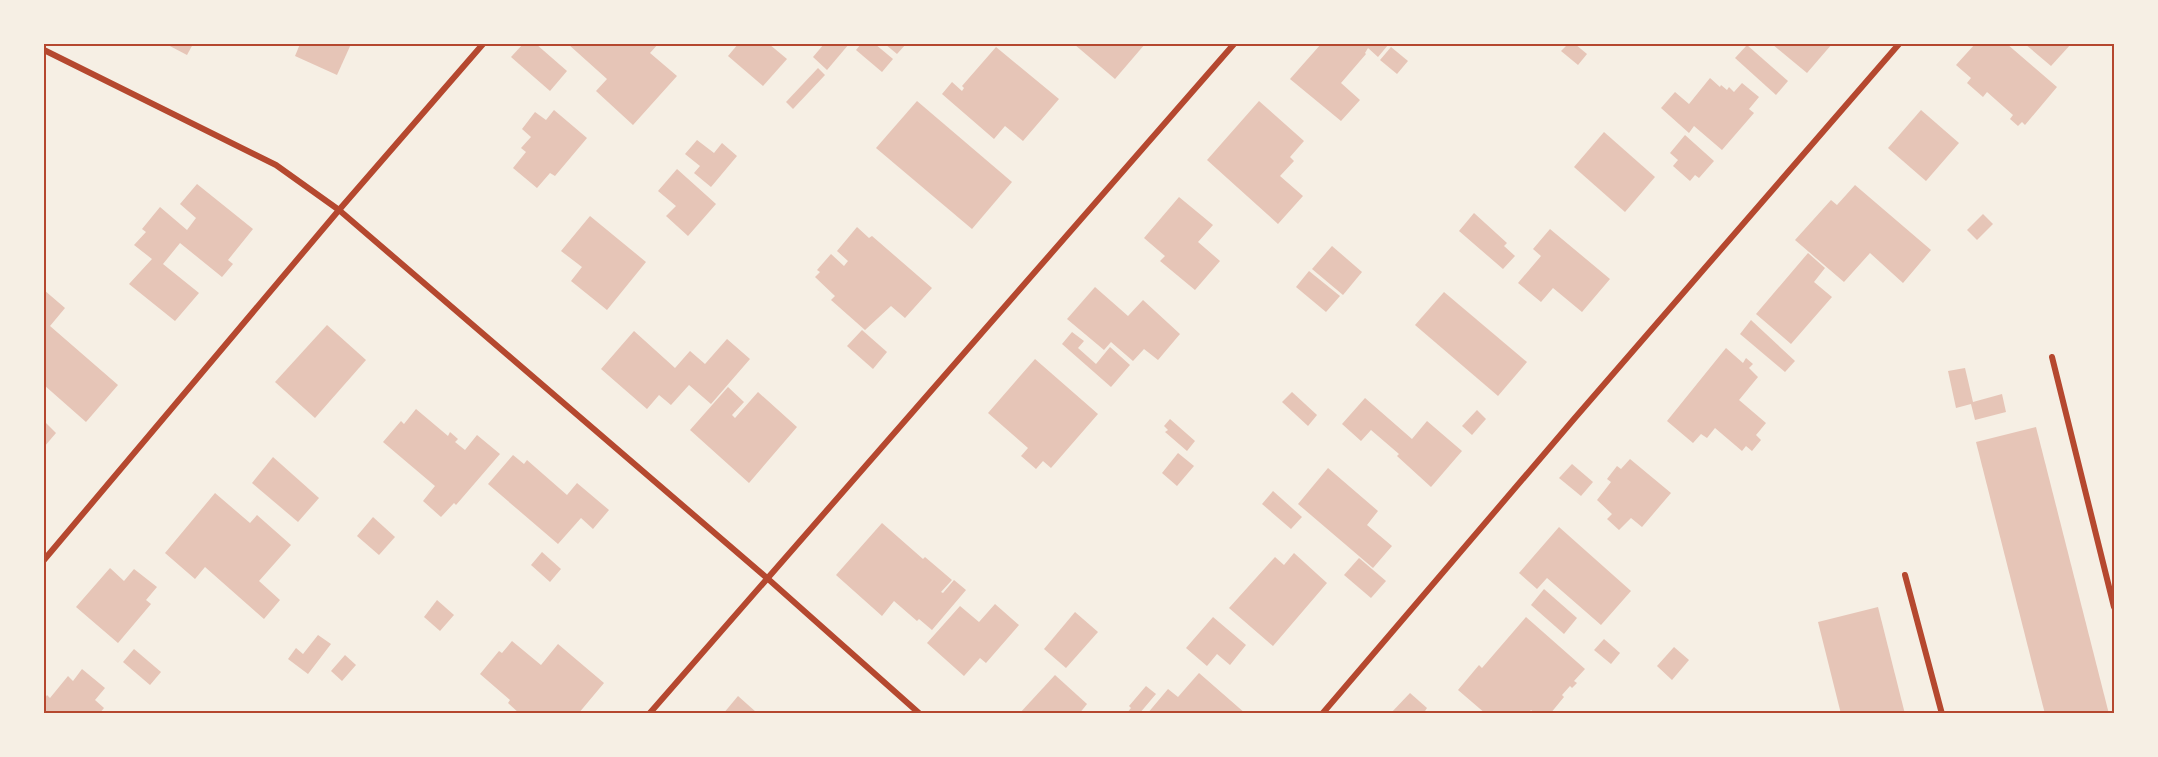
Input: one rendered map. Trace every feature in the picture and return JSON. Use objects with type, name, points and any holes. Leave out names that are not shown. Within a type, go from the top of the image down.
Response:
[{"type":"street","points":[[44,560],[339,210],[483,44]]},
{"type":"street","points":[[649,714],[1234,44]]},
{"type":"street","points":[[1322,714],[1581,410],[1899,44]]},
{"type":"street","points":[[44,50],[276,165],[339,210],[767,578],[920,714]]},
{"type":"street","points":[[2052,357],[2115,607]]},
{"type":"street","points":[[1905,575],[1942,714]]},
{"type":"building","points":[[166,44],[193,44],[187,55]]},
{"type":"building","points":[[300,44],[351,44],[337,75],[295,56]]},
{"type":"building","points":[[523,44],[536,44],[567,71],[550,91],[511,57]]},
{"type":"building","points":[[568,44],[658,44],[650,53],[677,76],[633,125],[596,91],[607,79]]},
{"type":"building","points":[[738,44],[769,44],[787,59],[763,86],[728,56]]},
{"type":"building","points":[[824,44],[849,44],[827,70],[813,57]]},
{"type":"building","points":[[861,44],[875,44],[893,59],[882,72],[856,50]]},
{"type":"building","points":[[885,44],[906,44],[897,54]]},
{"type":"building","points":[[1074,44],[1145,44],[1115,79]]},
{"type":"building","points":[[1321,44],[1388,45],[1378,57],[1368,48],[1366,54],[1341,83],[1360,100],[1341,121],[1290,79]]},
{"type":"building","points":[[1568,44],[1575,44],[1587,54],[1578,65],[1561,51]]},
{"type":"building","points":[[1772,44],[1832,44],[1807,73]]},
{"type":"building","points":[[1975,44],[2007,44],[2057,87],[2025,125],[2022,122],[2018,126],[2010,119],[2013,115],[1987,92],[1983,97],[1967,83],[1971,78],[1956,65]]},
{"type":"building","points":[[2025,44],[2071,44],[2051,66]]},
{"type":"building","points":[[1747,45],[1788,81],[1776,95],[1735,58]]},
{"type":"building","points":[[996,47],[1059,99],[1023,141],[1005,126],[994,139],[942,94],[952,82],[962,91],[964,88],[962,86]]},
{"type":"building","points":[[1391,47],[1408,61],[1397,74],[1380,60]]},
{"type":"building","points":[[818,68],[825,75],[793,109],[786,102]]},
{"type":"building","points":[[1710,78],[1720,87],[1721,85],[1727,90],[1729,87],[1734,92],[1742,83],[1759,97],[1749,109],[1754,113],[1722,150],[1694,126],[1689,133],[1661,108],[1675,92],[1689,104]]},
{"type":"building","points":[[917,101],[1012,182],[972,229],[876,148]]},
{"type":"building","points":[[1259,101],[1304,141],[1290,157],[1294,161],[1280,176],[1303,196],[1278,224],[1207,160]]},
{"type":"building","points":[[554,110],[587,138],[555,176],[550,173],[537,188],[513,168],[526,152],[521,148],[531,137],[522,129],[535,112],[546,120]]},
{"type":"building","points":[[1921,110],[1959,143],[1926,181],[1888,148]]},
{"type":"building","points":[[1604,132],[1655,177],[1625,212],[1574,167]]},
{"type":"building","points":[[1685,135],[1714,161],[1699,178],[1695,175],[1690,181],[1673,166],[1678,160],[1670,153]]},
{"type":"building","points":[[697,140],[714,153],[722,143],[737,156],[711,187],[694,173],[700,166],[685,154]]},
{"type":"building","points":[[677,169],[716,204],[688,236],[666,216],[676,206],[658,191]]},
{"type":"building","points":[[197,184],[253,229],[228,260],[233,264],[222,277],[180,243],[163,264],[199,293],[175,321],[129,284],[152,259],[134,245],[146,232],[142,229],[160,207],[187,230],[196,218],[180,204]]},
{"type":"building","points":[[1855,185],[1931,250],[1903,283],[1870,253],[1844,282],[1795,240],[1831,200],[1837,205]]},
{"type":"building","points":[[1179,197],[1213,225],[1198,242],[1220,261],[1195,290],[1160,261],[1165,256],[1144,238]]},
{"type":"building","points":[[1474,213],[1507,243],[1504,246],[1515,256],[1503,269],[1459,231]]},
{"type":"building","points":[[1983,214],[1993,224],[1977,240],[1967,230]]},
{"type":"building","points":[[590,216],[646,262],[607,310],[571,281],[582,267],[561,251]]},
{"type":"building","points":[[857,227],[869,238],[872,236],[932,288],[905,318],[891,306],[865,330],[831,300],[835,296],[815,277],[820,272],[817,270],[831,254],[844,266],[848,261],[837,251]]},
{"type":"building","points":[[1550,229],[1610,279],[1582,312],[1553,288],[1541,302],[1518,283],[1541,256],[1533,249]]},
{"type":"building","points":[[1332,246],[1362,272],[1343,295],[1312,269]]},
{"type":"building","points":[[1808,253],[1825,268],[1814,282],[1832,297],[1791,344],[1756,314]]},
{"type":"building","points":[[1309,271],[1340,296],[1326,312],[1296,287]]},
{"type":"building","points":[[1095,287],[1128,316],[1143,300],[1180,334],[1158,360],[1144,349],[1133,361],[1111,342],[1104,350],[1067,319]]},
{"type":"building","points":[[44,290],[65,308],[50,326],[118,385],[86,422],[44,385]]},
{"type":"building","points":[[1444,292],[1527,362],[1498,396],[1415,325]]},
{"type":"building","points":[[1751,320],[1795,361],[1785,372],[1740,334]]},
{"type":"building","points":[[327,325],[366,360],[315,418],[275,382]]},
{"type":"building","points":[[862,330],[887,352],[873,369],[847,346]]},
{"type":"building","points":[[634,331],[675,368],[690,351],[705,364],[727,339],[750,359],[711,404],[689,385],[671,405],[659,395],[647,409],[601,369]]},
{"type":"building","points":[[1072,332],[1084,341],[1078,348],[1096,364],[1110,347],[1130,365],[1111,387],[1062,344]]},
{"type":"building","points":[[1726,348],[1743,363],[1746,358],[1753,364],[1749,368],[1758,377],[1739,400],[1766,423],[1756,435],[1761,440],[1752,451],[1746,446],[1742,451],[1715,428],[1707,438],[1701,434],[1693,443],[1667,421]]},
{"type":"building","points":[[1035,359],[1098,414],[1051,468],[1043,461],[1036,469],[1021,456],[1028,448],[988,413]]},
{"type":"building","points":[[1965,368],[1973,402],[2002,394],[2006,412],[1975,420],[1971,404],[1956,408],[1948,371]]},
{"type":"building","points":[[728,387],[744,402],[732,415],[735,418],[758,392],[797,427],[749,483],[690,430]]},
{"type":"building","points":[[1292,392],[1317,415],[1308,426],[1282,402]]},
{"type":"building","points":[[1365,398],[1412,439],[1427,421],[1462,451],[1431,487],[1397,456],[1399,454],[1371,430],[1361,441],[1342,424]]},
{"type":"building","points":[[416,409],[448,436],[450,432],[458,439],[455,442],[465,450],[477,435],[500,454],[456,505],[454,503],[441,517],[423,501],[435,486],[383,442],[401,421],[404,424]]},
{"type":"building","points":[[1477,410],[1486,419],[1472,435],[1462,426]]},
{"type":"building","points":[[1170,419],[1195,441],[1187,451],[1165,432],[1168,430],[1164,426]]},
{"type":"building","points":[[44,421],[56,433],[44,447]]},
{"type":"building","points":[[2036,427],[2109,714],[2045,714],[1976,442]]},
{"type":"building","points":[[1178,453],[1194,466],[1177,486],[1162,473]]},
{"type":"building","points":[[513,455],[524,464],[527,460],[567,495],[577,483],[609,510],[593,529],[581,518],[558,544],[488,484]]},
{"type":"building","points":[[273,457],[319,498],[298,522],[252,483]]},
{"type":"building","points":[[1630,459],[1671,493],[1642,527],[1631,518],[1619,530],[1607,519],[1612,514],[1597,500],[1611,482],[1607,479],[1617,466],[1621,469]]},
{"type":"building","points":[[1572,464],[1593,482],[1581,496],[1559,478]]},
{"type":"building","points":[[1328,468],[1378,511],[1367,525],[1392,546],[1373,568],[1298,504]]},
{"type":"building","points":[[1273,491],[1302,517],[1291,529],[1262,504]]},
{"type":"building","points":[[215,493],[250,523],[257,515],[291,545],[259,581],[280,600],[264,619],[205,567],[195,579],[165,553]]},
{"type":"building","points":[[373,517],[395,537],[379,555],[357,536]]},
{"type":"building","points":[[882,523],[923,559],[925,557],[952,580],[941,592],[943,593],[954,580],[966,590],[932,630],[919,619],[917,621],[894,601],[882,616],[836,575]]},
{"type":"building","points":[[1559,527],[1631,591],[1601,625],[1547,578],[1537,589],[1519,573]]},
{"type":"building","points":[[542,552],[561,569],[550,582],[531,565]]},
{"type":"building","points":[[1294,553],[1327,583],[1273,646],[1229,608],[1275,557],[1284,565]]},
{"type":"building","points":[[1359,558],[1386,581],[1371,598],[1344,575]]},
{"type":"building","points":[[110,568],[124,581],[134,569],[157,587],[146,600],[151,604],[118,643],[76,607]]},
{"type":"building","points":[[1544,589],[1577,618],[1564,634],[1531,605]]},
{"type":"building","points":[[437,600],[454,615],[440,631],[424,617]]},
{"type":"building","points":[[995,604],[1019,625],[986,663],[980,658],[964,676],[927,643],[960,606],[979,622]]},
{"type":"building","points":[[1878,607],[1905,714],[1841,714],[1818,622]]},
{"type":"building","points":[[1075,612],[1098,632],[1066,668],[1044,649]]},
{"type":"building","points":[[1213,617],[1246,645],[1230,665],[1217,654],[1207,666],[1186,648]]},
{"type":"building","points":[[1526,617],[1585,669],[1574,681],[1577,683],[1572,688],[1570,686],[1562,695],[1564,697],[1550,714],[1535,714],[1531,710],[1528,714],[1486,714],[1458,690],[1479,665],[1482,668]]},
{"type":"building","points":[[318,635],[331,644],[308,674],[288,659],[296,648],[303,654]]},
{"type":"building","points":[[1604,639],[1620,653],[1611,664],[1594,650]]},
{"type":"building","points":[[512,641],[541,665],[558,644],[604,683],[578,714],[520,714],[508,703],[510,700],[480,674],[499,651],[502,653]]},
{"type":"building","points":[[1674,647],[1689,660],[1672,680],[1657,666]]},
{"type":"building","points":[[134,649],[161,672],[150,685],[123,662]]},
{"type":"building","points":[[345,655],[356,665],[342,681],[331,671]]},
{"type":"building","points":[[82,669],[105,688],[95,700],[104,708],[99,714],[44,714],[44,700],[47,695],[50,698],[68,676],[73,681]]},
{"type":"building","points":[[1199,673],[1246,714],[1147,714],[1168,689],[1178,697]]},
{"type":"building","points":[[1055,675],[1087,704],[1079,714],[1019,714]]},
{"type":"building","points":[[1146,686],[1156,694],[1139,714],[1126,714],[1131,708],[1129,706]]},
{"type":"building","points":[[1410,693],[1427,708],[1423,714],[1390,714]]},
{"type":"building","points":[[738,696],[756,712],[755,714],[723,714]]}]
